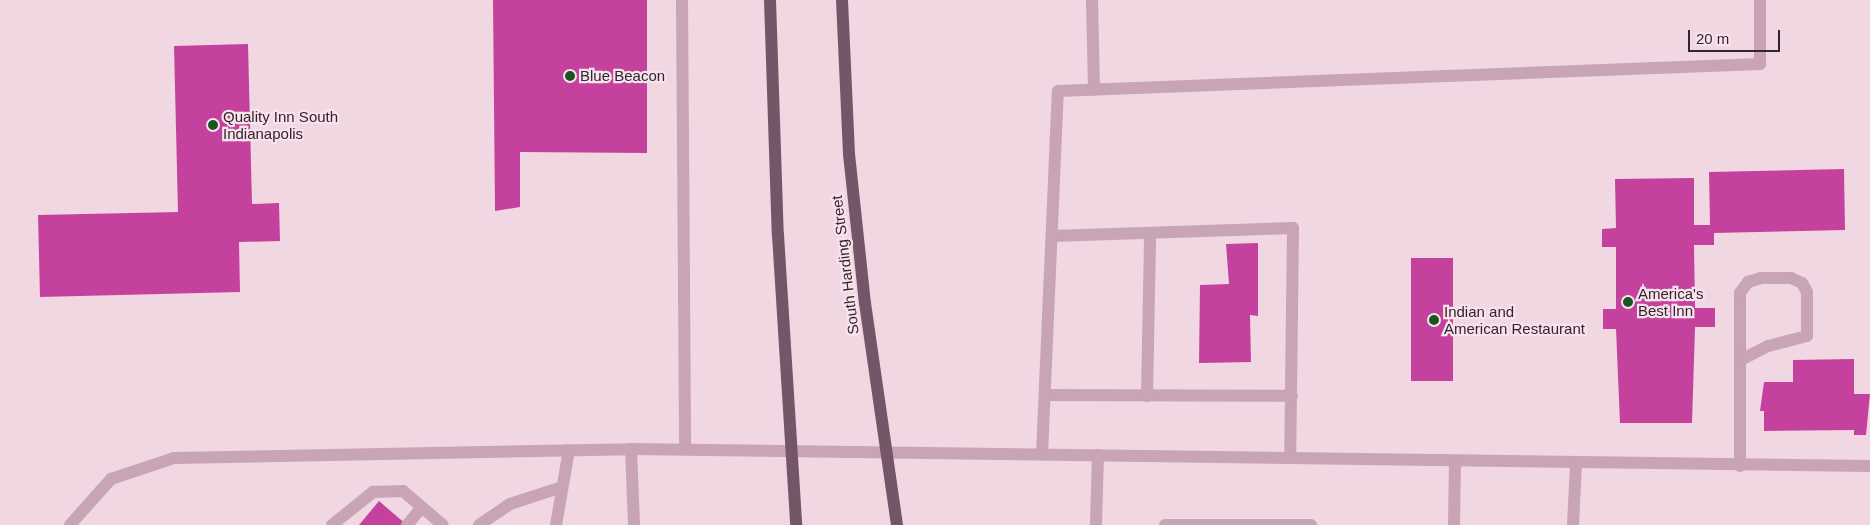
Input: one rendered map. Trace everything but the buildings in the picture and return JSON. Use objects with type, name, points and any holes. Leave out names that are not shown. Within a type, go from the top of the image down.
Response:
[{"type":"main road","points":[[770,0],[778,235],[793,451],[796,525]]},
{"type":"main road","name":"South Harding Street","points":[[842,0],[849,154],[897,525]]},
{"type":"lane","points":[[682,0],[685,449]]},
{"type":"lane","points":[[1092,0],[1094,90]]},
{"type":"lane","points":[[1042,454],[1058,91],[1760,64],[1760,0]]},
{"type":"lane","points":[[1052,236],[1293,228],[1290,458]]},
{"type":"lane","points":[[1147,396],[1150,233]]},
{"type":"lane","points":[[1740,466],[1740,293],[1748,282],[1791,278],[1802,283],[1807,292],[1807,336],[1768,346],[1741,360]]},
{"type":"lane","points":[[1045,395],[1292,396]]},
{"type":"lane","points":[[631,449],[634,525]]},
{"type":"lane","points":[[70,525],[111,479],[174,458],[685,449],[1740,466],[1870,466]]},
{"type":"lane","points":[[556,525],[560,488],[569,450]]},
{"type":"lane","points":[[1096,525],[1098,455]]},
{"type":"lane","points":[[1454,525],[1455,460]]},
{"type":"lane","points":[[1573,525],[1576,463]]},
{"type":"lane","points":[[479,525],[510,504],[560,488]]},
{"type":"lane","points":[[332,525],[373,492],[403,491],[443,525]]},
{"type":"lane","points":[[407,525],[422,507]]},
{"type":"lane","points":[[1165,525],[1311,525]]},
{"type":"place","name":"Blue Beacon","points":[[570,76]]},
{"type":"place","name":"Quality Inn South Indianapolis","points":[[213,125]]},
{"type":"place","name":"America's Best Inn","points":[[1628,302]]},
{"type":"place","name":"Indian and American Restaurant","points":[[1434,320]]}]
